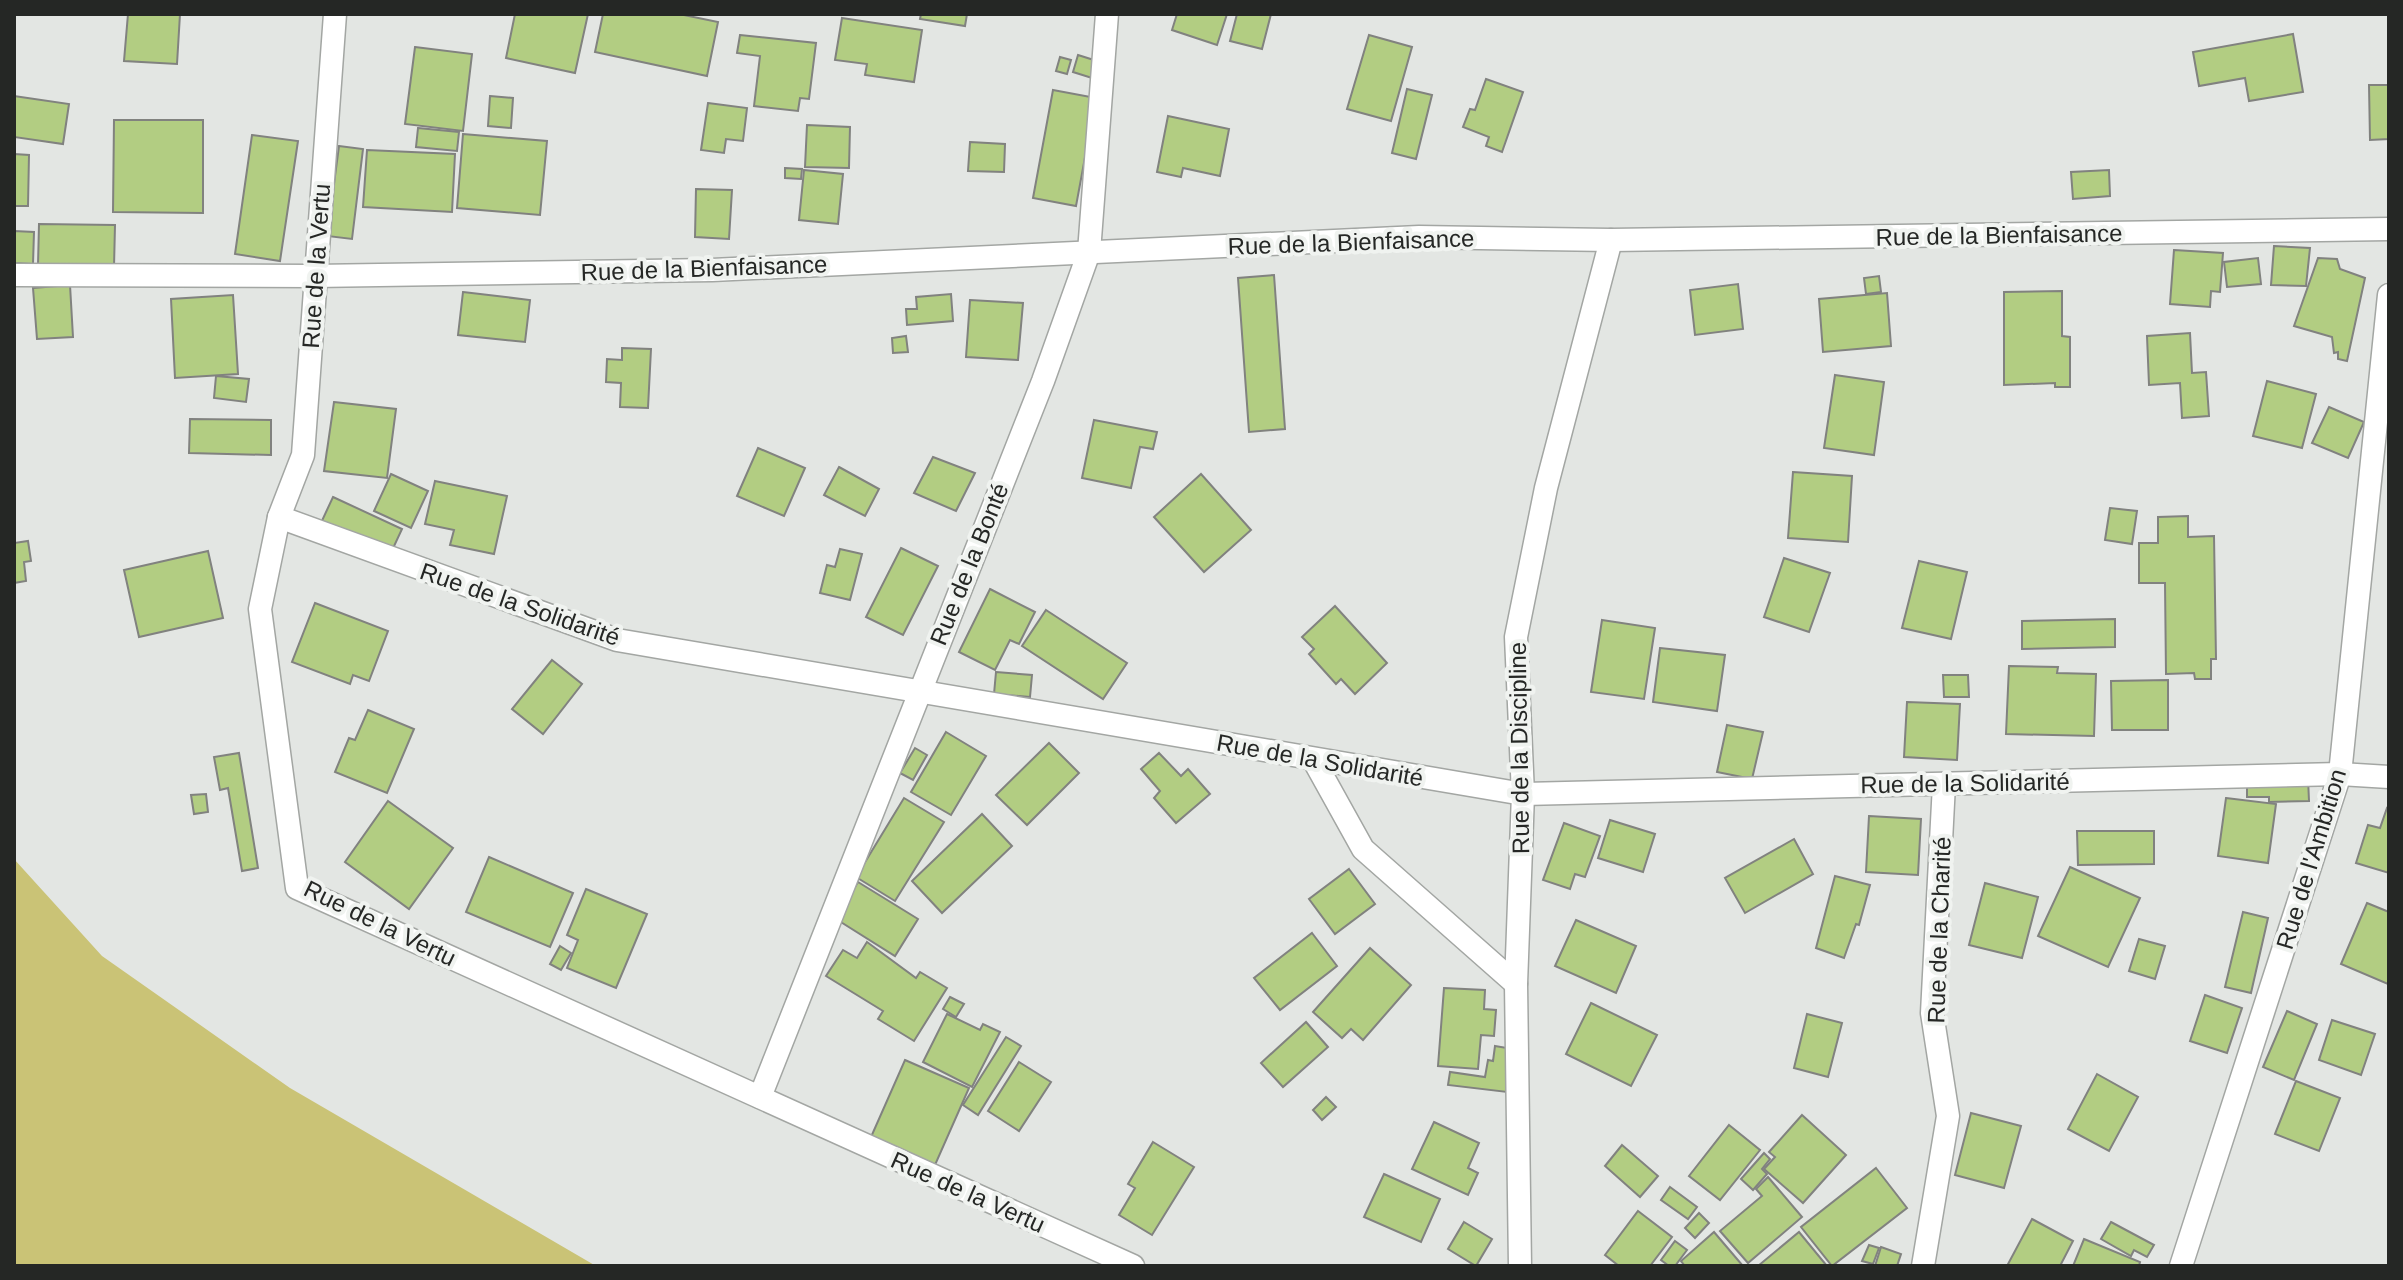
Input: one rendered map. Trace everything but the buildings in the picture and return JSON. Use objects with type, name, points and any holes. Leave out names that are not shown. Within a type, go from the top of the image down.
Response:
[{"type":"street","name":"Rue de la Vertu","points":[[335,14],[303,455],[279,517],[260,609],[297,888],[1133,1266]]},
{"type":"street","name":"Rue de la Bonté","points":[[760,1097],[1043,381],[1089,252],[1107,14]]},
{"type":"street","name":"Rue de la Bienfaisance","points":[[14,275],[314,276],[712,270],[1419,237],[1611,240],[2389,229]]},
{"type":"street","name":"Rue de la Discipline","points":[[1520,1266],[1516,984],[1523,794],[1516,637],[1546,488],[1611,240]]},
{"type":"street","name":"Rue de l'Ambition","points":[[2181,1266],[2340,774],[2389,295]]},
{"type":"street","name":"Rue de la Solidarité","points":[[279,517],[617,640],[1523,794],[2340,774],[2389,777]]},
{"type":"street","points":[[1313,759],[1363,849],[1516,984]]},
{"type":"street","name":"Rue de la Charité","points":[[1923,1266],[1948,1116],[1932,1013],[1944,784]]},
{"type":"shaded area","points":[[14,859],[102,956],[290,1088],[596,1266],[14,1266]]}]
